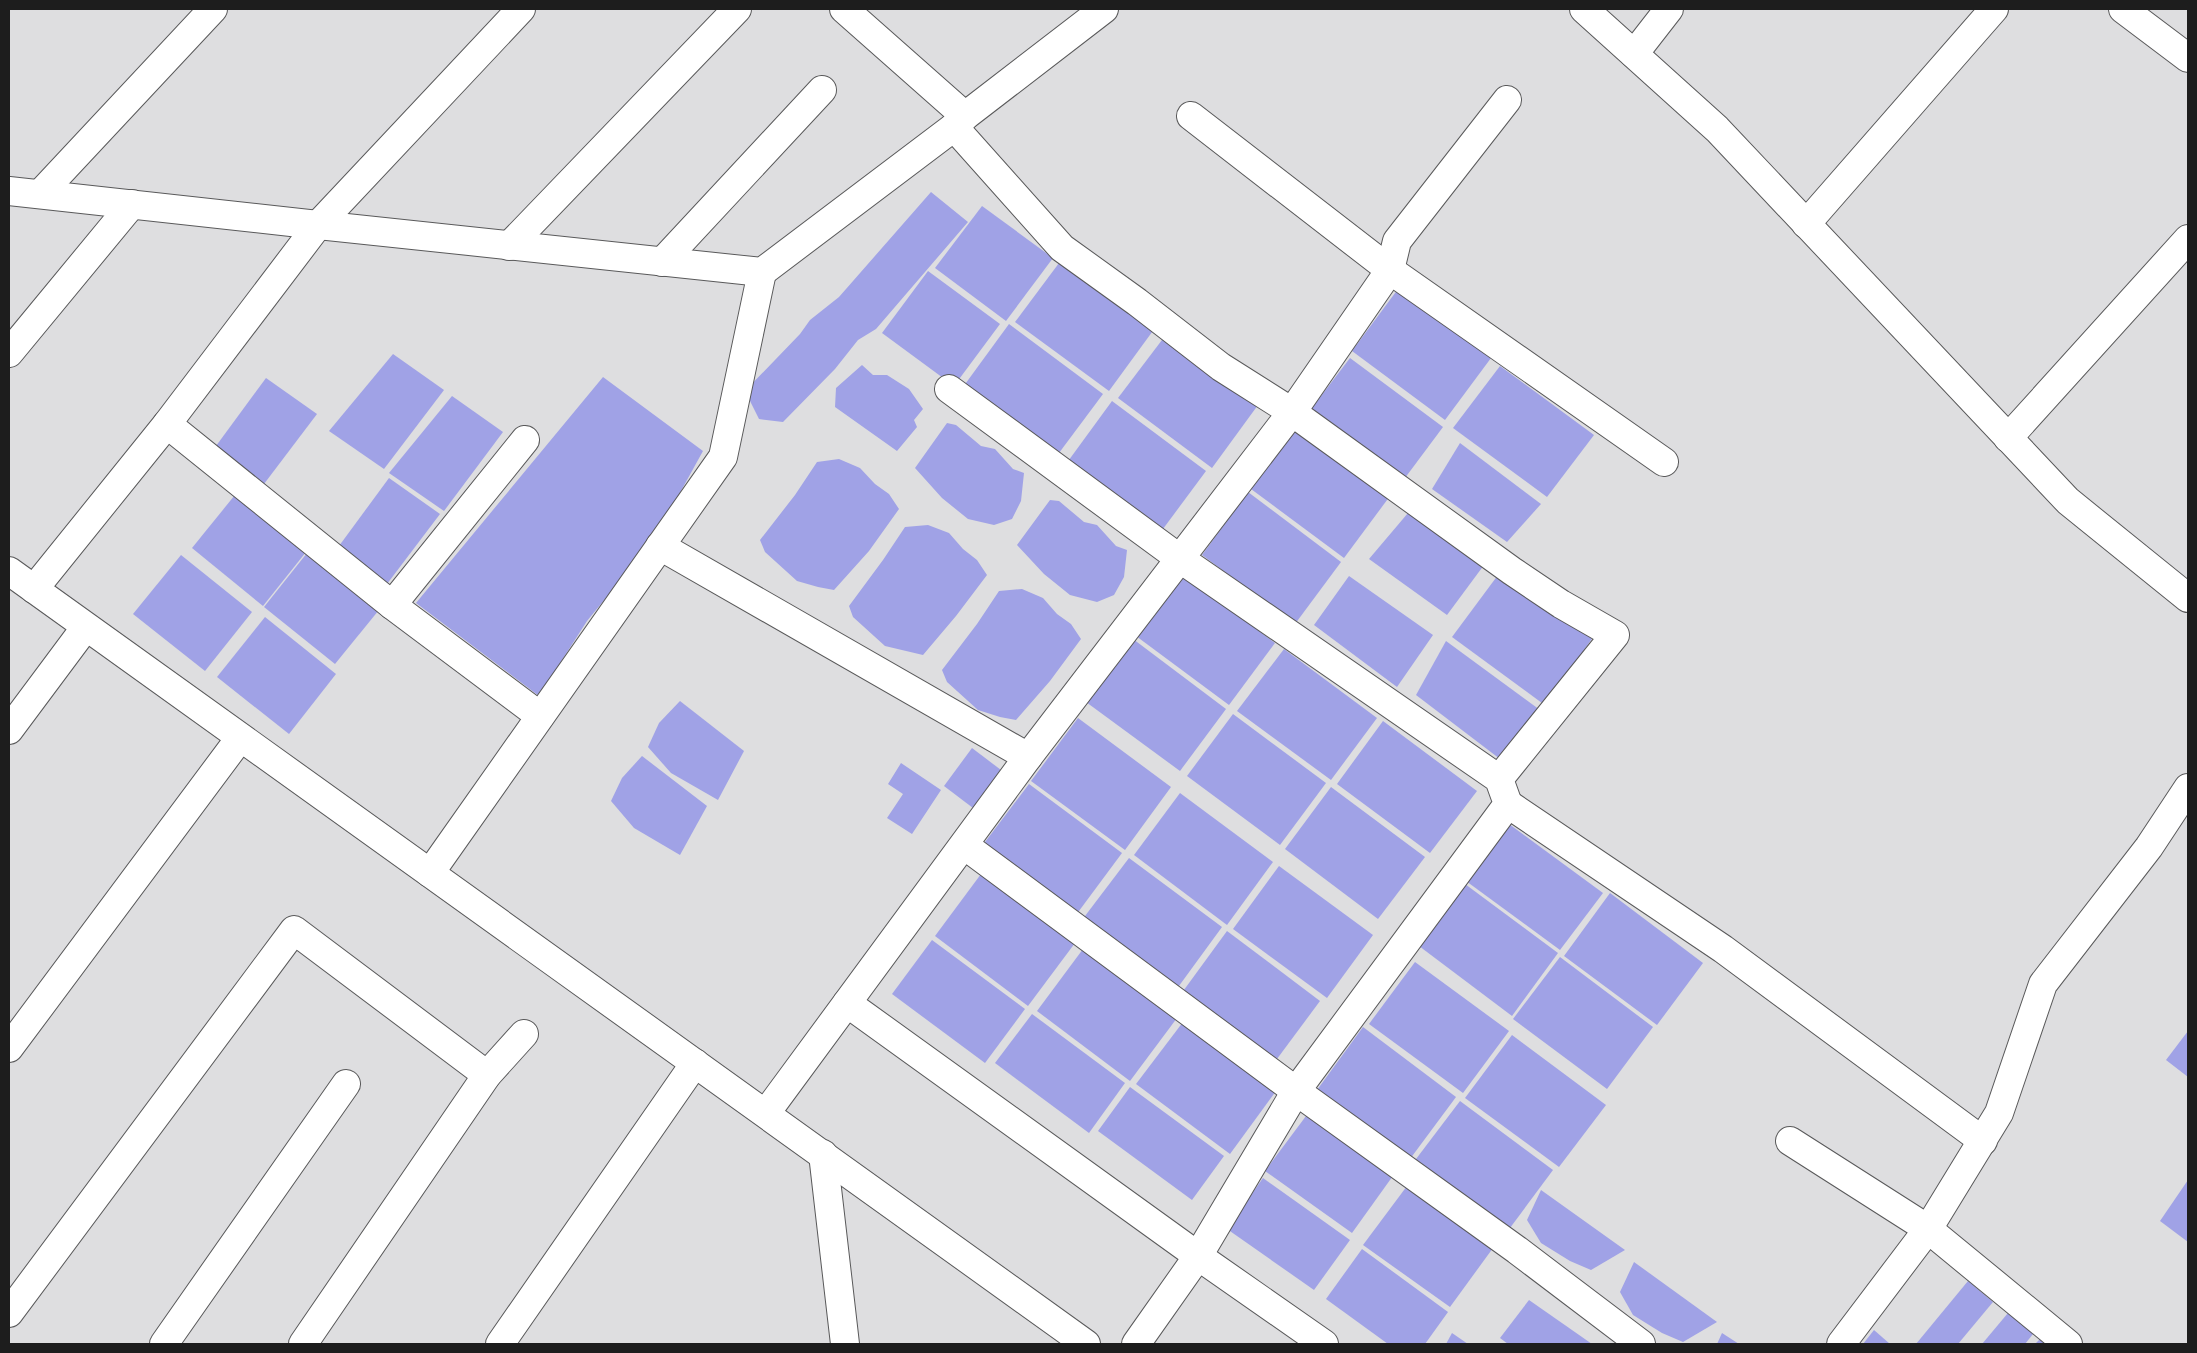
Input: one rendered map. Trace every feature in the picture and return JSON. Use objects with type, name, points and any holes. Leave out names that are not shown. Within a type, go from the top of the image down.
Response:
[{"type":"street","points":[[40,194],[213,9]]},
{"type":"street","points":[[509,246],[737,9]]},
{"type":"street","points":[[844,9],[960,121],[1062,248],[1138,302],[1221,367],[1292,412],[1512,571],[1561,604],[1615,635],[1503,792],[1296,1091],[1198,1256],[1136,1344]]},
{"type":"street","points":[[430,873],[723,457],[762,272],[1104,9]]},
{"type":"street","points":[[1584,9],[1717,129],[2068,501],[2188,598]]},
{"type":"street","points":[[1634,54],[1669,9]]},
{"type":"street","points":[[1806,224],[1994,9]]},
{"type":"street","points":[[2123,9],[2188,58]]},
{"type":"street","points":[[34,589],[167,424],[318,225],[511,12]]},
{"type":"street","points":[[662,262],[822,90]]},
{"type":"street","points":[[766,1113],[1028,757],[1292,412],[1390,270],[1397,241],[1507,100]]},
{"type":"street","points":[[1191,116],[1390,270],[1664,462]]},
{"type":"street","points":[[9,191],[762,272]]},
{"type":"street","points":[[9,353],[132,204]]},
{"type":"street","points":[[2008,438],[2188,239]]},
{"type":"street","points":[[949,389],[1179,558],[1724,949],[1983,1141]]},
{"type":"street","points":[[167,424],[392,605],[540,716]]},
{"type":"street","points":[[392,605],[525,440]]},
{"type":"street","points":[[660,546],[1028,757]]},
{"type":"street","points":[[9,571],[1086,1344]]},
{"type":"street","points":[[9,730],[86,628]]},
{"type":"street","points":[[9,1048],[240,738]]},
{"type":"street","points":[[1841,1344],[1928,1229],[1999,1113],[2043,984],[2149,847],[2188,788]]},
{"type":"street","points":[[964,845],[1296,1091],[1517,1250],[1641,1344]]},
{"type":"street","points":[[9,1314],[294,930],[487,1075]]},
{"type":"street","points":[[848,1003],[1198,1256],[1324,1344]]},
{"type":"street","points":[[303,1344],[487,1075],[524,1034]]},
{"type":"street","points":[[500,1344],[695,1063]]},
{"type":"street","points":[[164,1344],[346,1084]]},
{"type":"street","points":[[1790,1141],[1928,1229],[2068,1344]]},
{"type":"street","points":[[822,1154],[845,1344]]},
{"type":"building","points":[[931,192],[968,222],[876,329],[858,340],[835,369],[783,422],[759,419],[745,391],[800,334],[810,320],[839,297]]},
{"type":"building","points":[[982,206],[1053,258],[1006,321],[935,268]]},
{"type":"building","points":[[1062,259],[1155,328],[1109,391],[1015,322]]},
{"type":"building","points":[[928,271],[1000,324],[954,386],[882,333]]},
{"type":"building","points":[[1398,289],[1491,358],[1445,420],[1352,351]]},
{"type":"building","points":[[1009,324],[1103,394],[1056,457],[963,387]]},
{"type":"building","points":[[1165,336],[1258,405],[1212,468],[1118,398]]},
{"type":"building","points":[[393,354],[444,390],[384,469],[329,431]]},
{"type":"building","points":[[1350,358],[1443,427],[1402,482],[1308,413]]},
{"type":"building","points":[[862,365],[873,375],[887,375],[909,389],[923,409],[914,420],[917,427],[897,451],[835,407],[836,388]]},
{"type":"building","points":[[1500,366],[1594,435],[1547,497],[1453,428]]},
{"type":"building","points":[[603,377],[703,451],[655,538],[587,621],[539,696],[416,603]]},
{"type":"building","points":[[266,378],[317,414],[264,484],[216,446]]},
{"type":"building","points":[[452,396],[503,432],[444,511],[389,473]]},
{"type":"building","points":[[1112,401],[1206,471],[1160,533],[1066,464]]},
{"type":"building","points":[[947,423],[956,425],[981,446],[995,449],[1013,469],[1024,473],[1021,501],[1012,519],[994,525],[968,519],[942,498],[915,468]]},
{"type":"building","points":[[1297,427],[1390,496],[1344,558],[1251,489]]},
{"type":"building","points":[[1460,443],[1541,504],[1507,542],[1432,489]]},
{"type":"building","points":[[839,459],[860,468],[875,484],[889,494],[899,509],[869,551],[834,590],[797,581],[765,552],[760,540],[795,495],[817,462]]},
{"type":"building","points":[[389,478],[440,514],[387,584],[339,546]]},
{"type":"building","points":[[239,490],[310,547],[263,606],[192,548]]},
{"type":"building","points":[[1248,492],[1341,562],[1295,624],[1202,555]]},
{"type":"building","points":[[1050,500],[1059,501],[1084,522],[1097,525],[1116,546],[1127,550],[1124,577],[1114,595],[1097,602],[1070,595],[1044,574],[1017,545]]},
{"type":"building","points":[[1408,513],[1484,565],[1447,615],[1369,559]]},
{"type":"building","points":[[928,525],[949,533],[963,549],[977,560],[987,575],[923,655],[885,646],[853,617],[849,606],[905,527]]},
{"type":"building","points":[[311,548],[383,605],[335,664],[264,607]]},
{"type":"building","points":[[181,555],[252,612],[205,671],[133,614]]},
{"type":"building","points":[[1182,574],[1275,643],[1229,705],[1136,636]]},
{"type":"building","points":[[1498,575],[1593,637],[1546,706],[1452,637]]},
{"type":"building","points":[[1349,576],[1433,635],[1397,687],[1314,625]]},
{"type":"building","points":[[1022,589],[1043,598],[1057,614],[1071,624],[1081,639],[1050,681],[1016,720],[978,710],[947,682],[942,670],[999,591]]},
{"type":"building","points":[[265,617],[336,674],[289,734],[217,677]]},
{"type":"building","points":[[1133,639],[1226,709],[1180,771],[1086,702]]},
{"type":"building","points":[[1446,641],[1540,710],[1500,759],[1416,695]]},
{"type":"building","points":[[1284,649],[1377,718],[1331,780],[1237,711]]},
{"type":"building","points":[[680,701],[744,751],[718,800],[671,773],[648,747],[659,723]]},
{"type":"building","points":[[1233,714],[1326,783],[1280,845],[1187,776]]},
{"type":"building","points":[[1078,718],[1171,787],[1125,850],[1031,781]]},
{"type":"building","points":[[1383,721],[1477,791],[1430,853],[1337,784]]},
{"type":"building","points":[[972,748],[1001,770],[973,808],[944,786]]},
{"type":"building","points":[[642,756],[707,806],[680,855],[634,828],[611,801],[622,778]]},
{"type":"building","points":[[901,763],[941,790],[912,834],[887,818],[903,794],[888,784]]},
{"type":"building","points":[[1029,784],[1122,853],[1076,915],[982,846]]},
{"type":"building","points":[[1331,787],[1425,857],[1378,919],[1285,849]]},
{"type":"building","points":[[1180,793],[1273,862],[1227,925],[1134,855]]},
{"type":"building","points":[[1509,824],[1603,893],[1560,950],[1466,881]]},
{"type":"building","points":[[1129,858],[1222,927],[1176,990],[1082,920]]},
{"type":"building","points":[[1279,866],[1373,935],[1327,998],[1233,929]]},
{"type":"building","points":[[981,874],[1075,943],[1028,1006],[935,936]]},
{"type":"building","points":[[1465,884],[1558,953],[1512,1016],[1419,946]]},
{"type":"building","points":[[1610,893],[1703,963],[1657,1025],[1564,956]]},
{"type":"building","points":[[1227,931],[1320,1001],[1274,1063],[1181,994]]},
{"type":"building","points":[[932,940],[1025,1009],[985,1063],[892,994]]},
{"type":"building","points":[[1083,949],[1177,1018],[1130,1081],[1037,1011]]},
{"type":"building","points":[[1560,957],[1653,1027],[1607,1089],[1513,1019]]},
{"type":"building","points":[[1415,962],[1509,1031],[1463,1093],[1369,1024]]},
{"type":"building","points":[[1032,1014],[1125,1083],[1089,1133],[995,1063]]},
{"type":"building","points":[[1183,1022],[1276,1091],[1230,1154],[1136,1084]]},
{"type":"building","points":[[1363,1027],[1456,1097],[1410,1159],[1317,1090]]},
{"type":"building","points":[[2188,1031],[2188,1077],[2166,1060]]},
{"type":"building","points":[[1512,1035],[1606,1105],[1559,1167],[1465,1098]]},
{"type":"building","points":[[1130,1087],[1224,1156],[1192,1200],[1098,1131]]},
{"type":"building","points":[[1460,1101],[1553,1170],[1507,1232],[1413,1163]]},
{"type":"building","points":[[1309,1112],[1395,1173],[1352,1233],[1265,1171]]},
{"type":"building","points":[[1263,1178],[1350,1240],[1314,1290],[1227,1229]]},
{"type":"building","points":[[2188,1180],[2188,1242],[2160,1221]]},
{"type":"building","points":[[1407,1186],[1493,1248],[1450,1307],[1363,1245]]},
{"type":"building","points":[[1541,1190],[1625,1250],[1591,1270],[1570,1261],[1541,1243],[1527,1220]]},
{"type":"building","points":[[1362,1249],[1448,1312],[1425,1344],[1388,1344],[1326,1299]]},
{"type":"building","points":[[1634,1262],[1717,1322],[1683,1342],[1662,1333],[1633,1315],[1620,1292]]},
{"type":"building","points":[[1968,1281],[1993,1302],[1958,1344],[1916,1344]]},
{"type":"building","points":[[1529,1300],[1592,1344],[1508,1344],[1500,1338]]},
{"type":"building","points":[[2008,1313],[2033,1334],[2025,1344],[1982,1344]]},
{"type":"building","points":[[1874,1330],[1890,1344],[1863,1344]]},
{"type":"building","points":[[1452,1333],[1468,1344],[1446,1344]]},
{"type":"building","points":[[1722,1333],[1739,1344],[1717,1344]]},
{"type":"building","points":[[2040,1339],[2046,1344],[2035,1344]]}]
